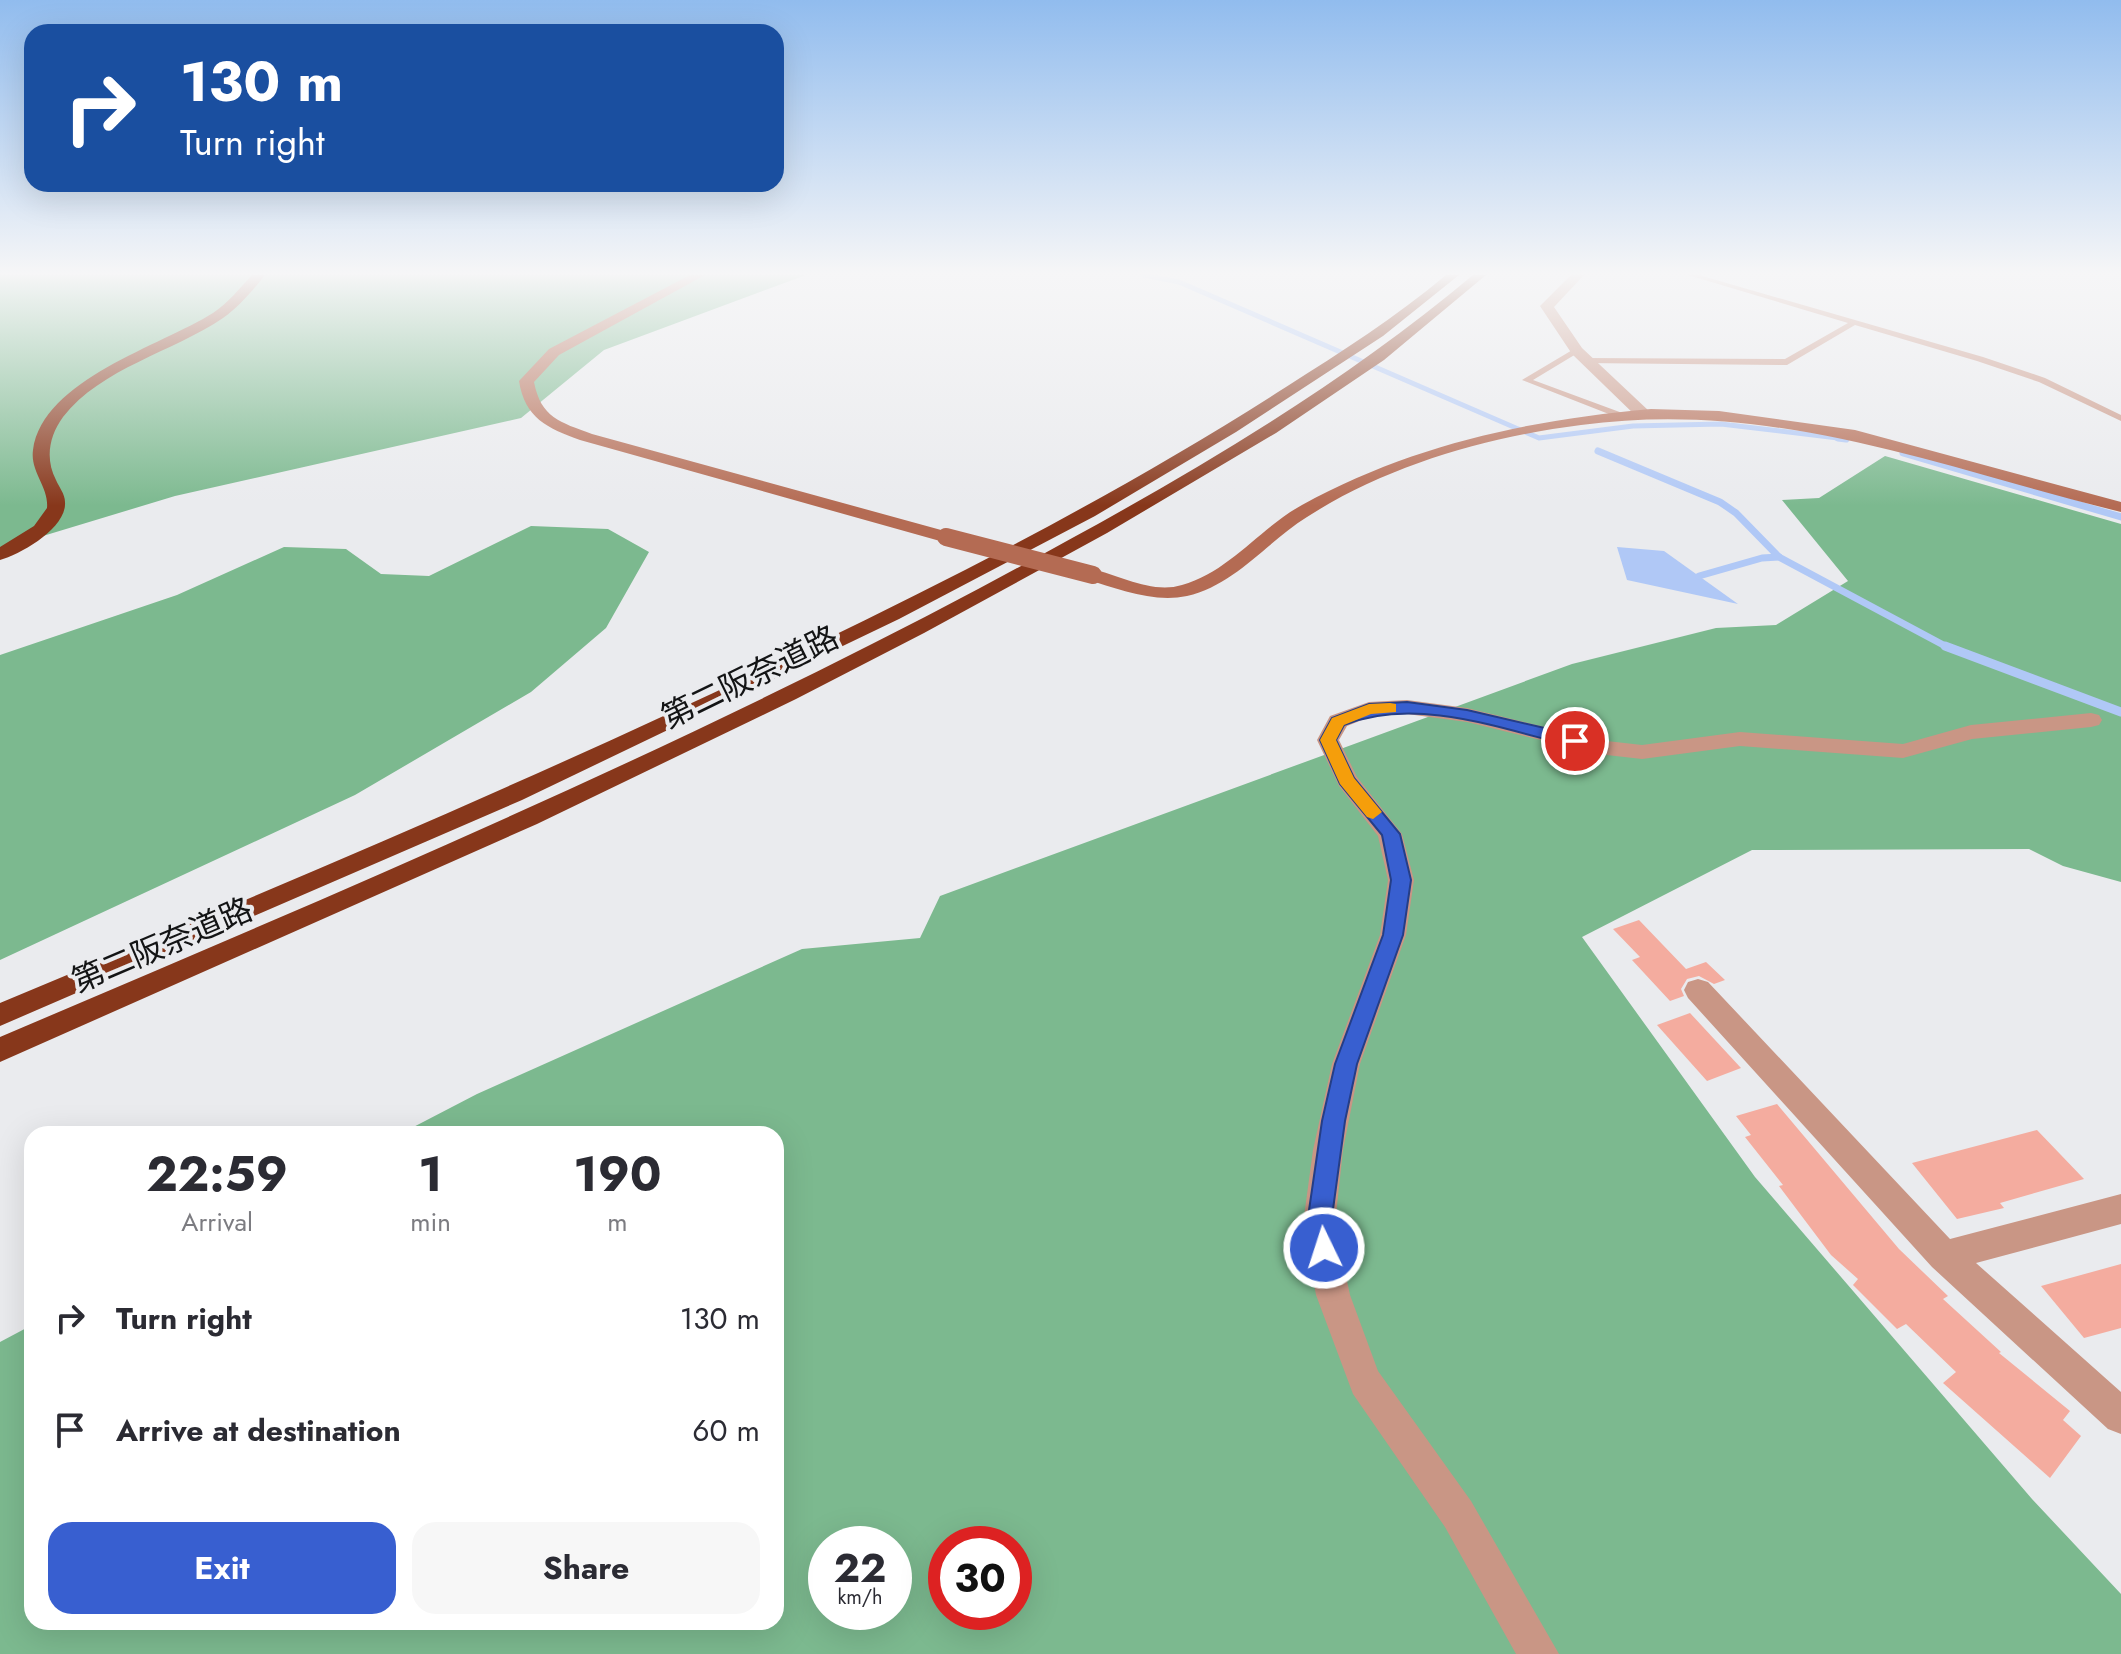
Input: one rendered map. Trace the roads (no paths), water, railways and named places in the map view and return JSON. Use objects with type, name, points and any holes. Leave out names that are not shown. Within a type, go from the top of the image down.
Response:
[{"type":"highway","points":[[0,554],[37,532],[50,520],[56,507],[56,497],[41,465],[40,453],[50,426],[68,401],[151,352]]},
{"type":"highway","name":"第二阪奈道路","points":[[0,1015],[597,757],[950,586],[1076,520],[1264,409],[1348,352]]},
{"type":"highway","name":"第二阪奈道路","points":[[0,1050],[380,885],[616,778],[971,601],[1193,476],[1287,418],[1381,352]]},
{"type":"street","points":[[554,352],[526,381],[534,412],[550,423],[586,437],[1143,589],[1186,591],[1214,579],[1292,519],[1345,487],[1415,458],[1475,440],[1622,416],[1772,420],[1892,442],[2121,507]]},
{"type":"street","points":[[1579,352],[1644,415]]},
{"type":"street","points":[[1539,1654],[1458,1514],[1365,1382],[1333,1295],[1319,1224],[1328,1150],[1346,1064],[1393,935],[1401,880],[1390,834],[1347,780],[1328,740],[1338,721],[1369,709],[1407,707],[1467,715],[1598,747],[1642,752],[1740,739],[1903,751],[1971,732],[2091,720]]},
{"type":"street","points":[[1698,990],[1944,1256],[2121,1416]]},
{"type":"street","points":[[1944,1256],[2121,1209]]},
{"type":"lane","points":[[1622,416],[1526,380],[1582,356],[1787,362],[1804,352]]},
{"type":"lane","points":[[1952,352],[2042,380],[2121,418]]},
{"type":"water","points":[[1617,547],[1664,551],[1738,604],[1627,580]]},
{"type":"waterway","points":[[1341,352],[1539,438],[1633,426],[1721,424],[1846,439],[1838,438]]},
{"type":"waterway","points":[[1598,451],[1720,502],[1736,513],[1779,557]]},
{"type":"waterway","points":[[1903,453],[2121,517]]},
{"type":"waterway","points":[[1699,576],[1762,558],[1779,557]]},
{"type":"waterway","points":[[1779,557],[1946,646]]},
{"type":"waterway","points":[[1946,646],[2121,712]]}]
